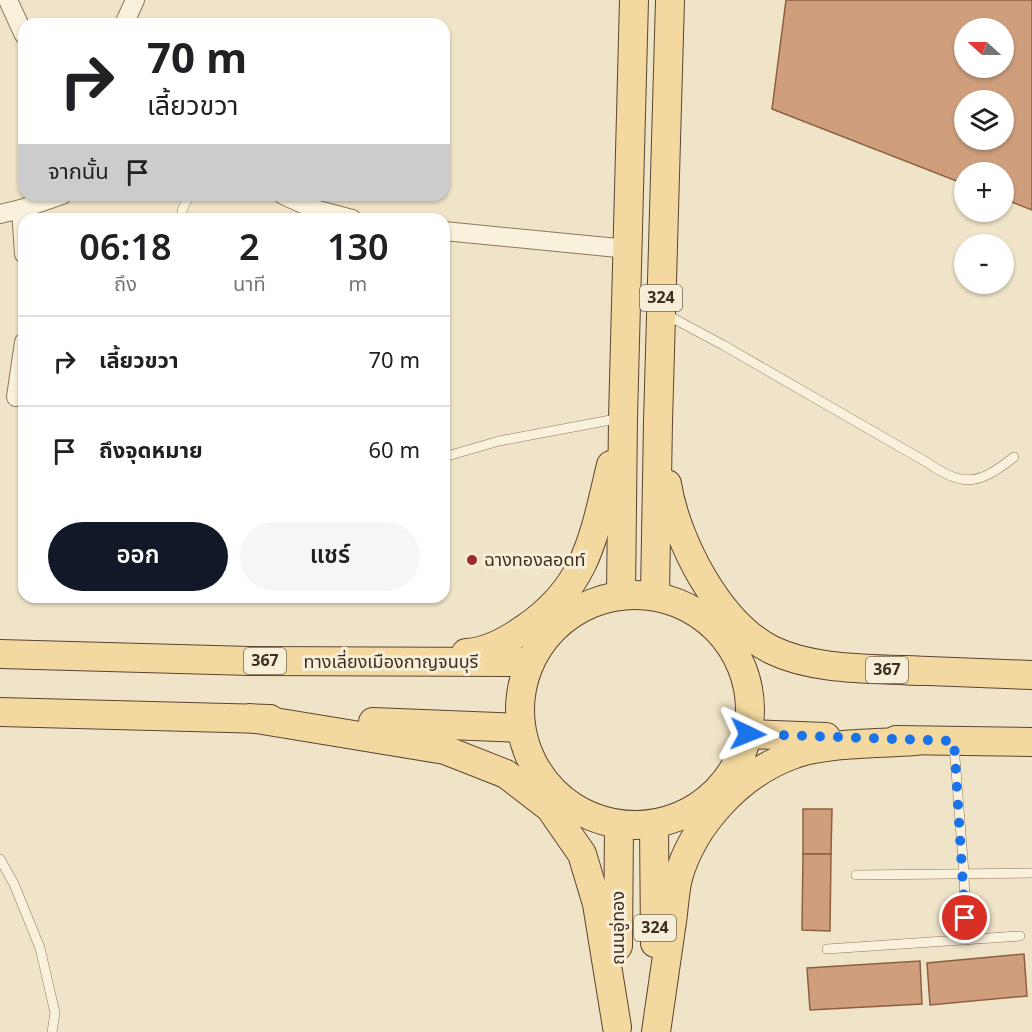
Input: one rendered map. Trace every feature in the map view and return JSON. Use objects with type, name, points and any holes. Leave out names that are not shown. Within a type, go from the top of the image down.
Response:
[{"type":"main road","name":"324","points":[[621,595],[623,418],[634,0]]},
{"type":"main road","name":"324","points":[[655,595],[670,0]]},
{"type":"main road","points":[[386,662],[478,652],[511,639],[545,615],[567,590],[588,555],[623,418]]},
{"type":"main road","points":[[658,422],[668,492],[677,528],[694,566],[732,617],[752,636],[772,650],[818,664],[921,670]]},
{"type":"main road","points":[[621,595],[655,595],[692,608],[722,633],[742,667],[750,700],[748,734],[739,760],[724,783],[704,802],[680,816],[654,824],[619,825],[584,814],[554,793],[532,763],[520,728],[519,701],[523,680],[536,651],[551,630],[572,613],[595,601],[621,595]]},
{"type":"main road","name":"ทางเลี่ยงเมืองกาญจนบุรี","points":[[0,654],[250,661],[530,662]]},
{"type":"main road","name":"367","points":[[742,667],[921,670],[1032,675]]},
{"type":"main road","points":[[0,712],[520,728]]},
{"type":"main road","points":[[250,718],[445,750],[506,774],[550,808],[582,854],[594,894],[617,1030]]},
{"type":"main road","points":[[748,734],[915,741],[1032,742]]},
{"type":"main road","points":[[656,1032],[678,879],[689,848],[711,815],[732,793],[762,770],[793,755],[825,748],[915,741]]},
{"type":"main road","name":"ถนนอู่ทอง","points":[[654,824],[656,1032]]},
{"type":"main road","name":"ถนนอู่ทอง","points":[[617,1030],[619,825]]},
{"type":"street","points":[[127,18],[135,0]]},
{"type":"street","points":[[11,2],[18,20]]},
{"type":"street","points":[[0,214],[44,201]]},
{"type":"street","points":[[316,202],[339,213]]},
{"type":"street","points":[[21,209],[21,213]]},
{"type":"street","points":[[450,232],[628,249]]},
{"type":"street","points":[[16,397],[18,383]]},
{"type":"lane","points":[[661,312],[928,463],[944,475],[972,481],[1000,468],[1014,457]]},
{"type":"lane","points":[[450,455],[499,441],[623,418]]},
{"type":"lane","points":[[954,741],[964,873],[966,940]]},
{"type":"lane","points":[[0,859],[14,884],[40,948],[55,1013],[52,1032]]},
{"type":"lane","points":[[856,875],[1032,873]]},
{"type":"lane","points":[[827,950],[1020,936]]},
{"type":"building","points":[[786,0],[1032,0],[1032,210],[1014,203],[1014,162],[954,162],[954,180],[772,109]]},
{"type":"building","points":[[803,809],[832,809],[831,854],[803,854]]},
{"type":"building","points":[[803,854],[831,854],[830,931],[802,930]]},
{"type":"building","points":[[1024,954],[1027,996],[930,1005],[927,963]]},
{"type":"building","points":[[920,961],[922,1004],[810,1010],[807,968]]},
{"type":"place","name":"ฉางทองลอดท์","points":[[472,560]]},
{"type":"route","points":[[748,734],[954,741],[965,918]]}]
